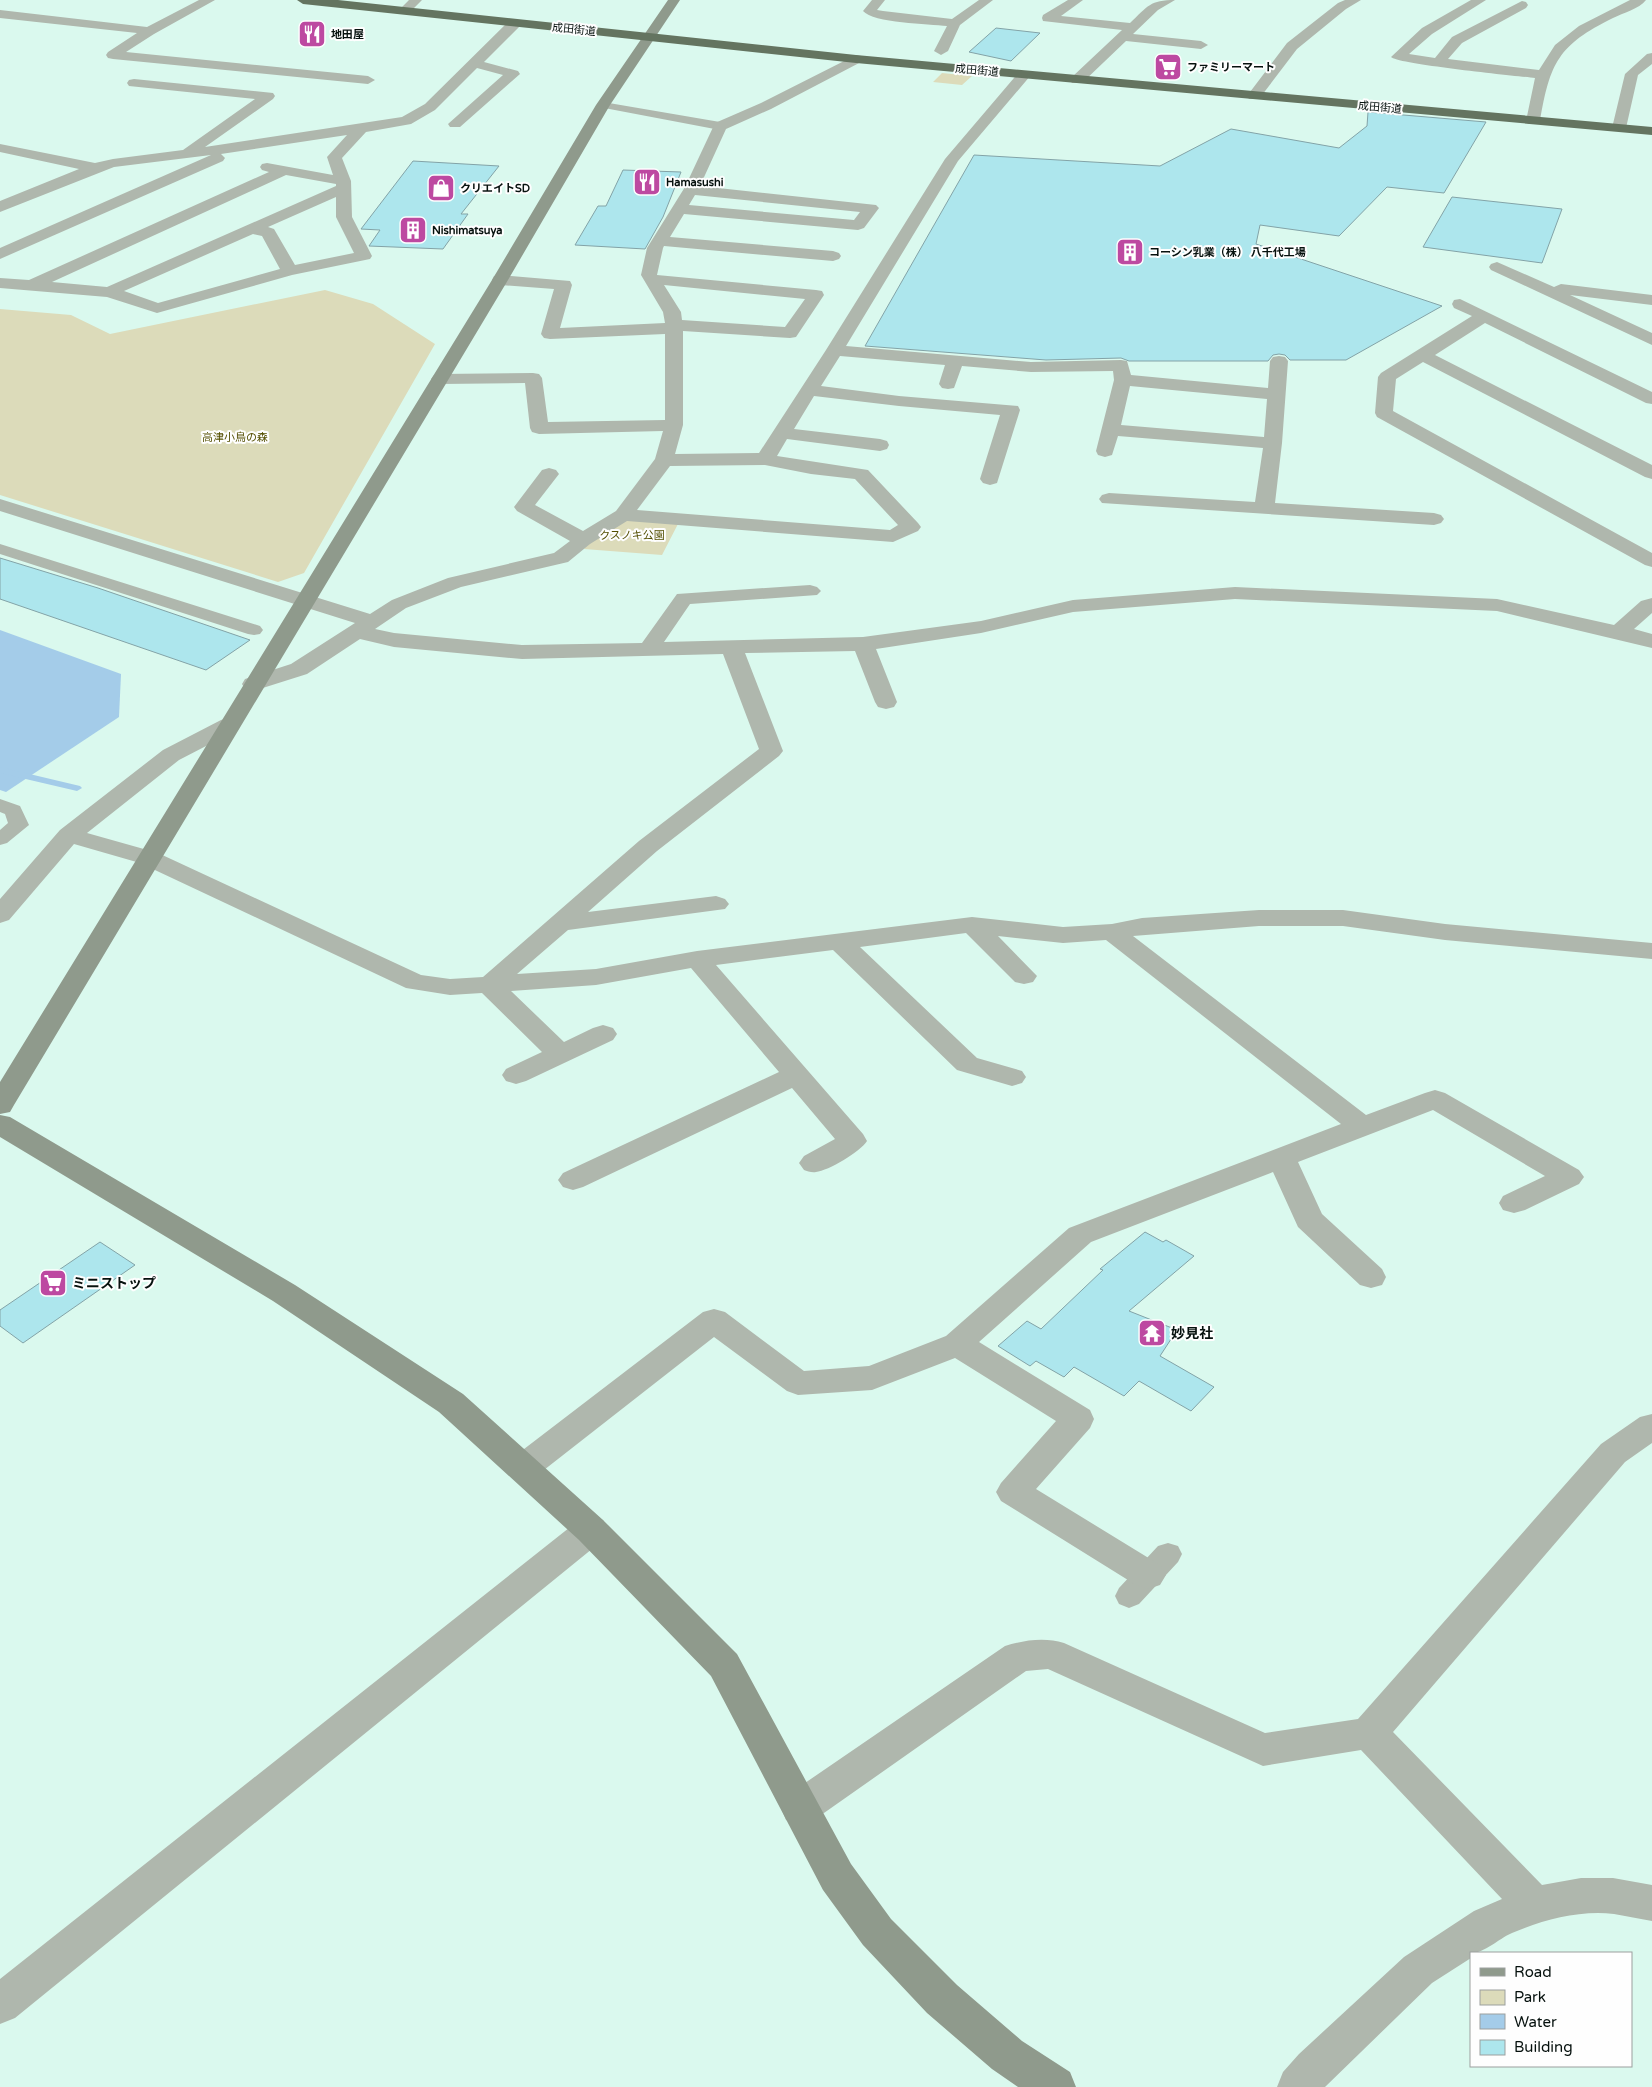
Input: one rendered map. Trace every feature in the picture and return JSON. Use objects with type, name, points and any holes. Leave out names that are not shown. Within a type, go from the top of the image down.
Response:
[{"type":"highway","name":"成田街道","points":[[303,0],[856,59],[1652,131]]},
{"type":"street","points":[[209,0],[149,31],[113,55],[368,80]]},
{"type":"street","points":[[404,11],[416,0]]},
{"type":"street","points":[[0,1105],[253,684],[500,280],[603,105],[674,0]]},
{"type":"street","points":[[879,0],[869,11],[881,15],[955,23]]},
{"type":"street","points":[[941,51],[955,23],[987,0]]},
{"type":"street","points":[[1078,0],[1048,18],[1134,27]]},
{"type":"street","points":[[1077,80],[1154,8],[1169,0]]},
{"type":"street","points":[[1254,96],[1292,46],[1342,6],[1355,0]]},
{"type":"street","points":[[1480,0],[1427,32],[1398,57],[1543,74]]},
{"type":"street","points":[[1533,121],[1543,74],[1566,42],[1576,32],[1640,0]]},
{"type":"street","points":[[1503,2],[1528,3]]},
{"type":"street","points":[[1438,63],[1457,40],[1528,3]]},
{"type":"street","points":[[0,14],[149,31]]},
{"type":"street","points":[[0,208],[95,168],[113,163],[244,147],[393,124],[415,117],[430,107],[515,23]]},
{"type":"street","points":[[1123,37],[1201,45]]},
{"type":"street","points":[[1619,128],[1632,74],[1652,57]]},
{"type":"street","points":[[253,684],[299,669],[399,604],[455,582],[561,558],[583,540],[623,515],[664,460],[674,425],[674,327],[672,312],[649,275],[655,248],[690,190],[720,126],[766,106],[856,59]]},
{"type":"street","points":[[455,124],[513,74],[474,63]]},
{"type":"street","points":[[765,459],[835,350],[952,159],[1024,75]]},
{"type":"street","points":[[134,83],[268,96],[187,153]]},
{"type":"street","points":[[0,283],[109,292],[157,308],[290,271],[364,256],[344,217],[343,184],[334,156],[362,128]]},
{"type":"street","points":[[0,254],[244,147]]},
{"type":"street","points":[[0,148],[95,168]]},
{"type":"street","points":[[219,158],[238,162]]},
{"type":"street","points":[[257,165],[343,184]]},
{"type":"street","points":[[30,285],[285,170]]},
{"type":"street","points":[[109,292],[251,229],[343,184]]},
{"type":"street","points":[[10,187],[38,192]]},
{"type":"street","points":[[679,209],[858,225],[871,208],[690,190]]},
{"type":"street","points":[[251,229],[268,232],[290,271]]},
{"type":"street","points":[[659,241],[833,256]]},
{"type":"street","points":[[1497,267],[1652,340]]},
{"type":"street","points":[[500,280],[564,285],[550,334],[674,327],[790,333],[816,295],[652,279]]},
{"type":"street","points":[[1535,286],[1652,300]]},
{"type":"street","points":[[1460,304],[1652,399]]},
{"type":"street","points":[[1483,317],[1387,376],[1384,413],[1652,561]]},
{"type":"street","points":[[835,350],[955,362],[1033,375],[1121,364],[1123,380],[1105,451]]},
{"type":"street","points":[[1422,355],[1652,473]]},
{"type":"street","points":[[1264,508],[1273,443],[1278,361]]},
{"type":"street","points":[[948,384],[955,362]]},
{"type":"street","points":[[440,379],[533,378],[539,428],[674,425]]},
{"type":"street","points":[[1123,380],[1276,394]]},
{"type":"street","points":[[809,390],[899,401],[1011,410],[990,479]]},
{"type":"street","points":[[1110,430],[1273,443]]},
{"type":"street","points":[[782,433],[880,445]]},
{"type":"street","points":[[623,515],[893,536],[911,527],[861,474],[811,468],[765,459],[664,460]]},
{"type":"street","points":[[549,474],[524,507],[583,540]]},
{"type":"street","points":[[1109,499],[1434,519]]},
{"type":"street","points":[[0,505],[304,602],[394,640],[522,652],[863,644],[981,628],[1073,606],[1235,593],[1497,605],[1652,641]]},
{"type":"street","points":[[648,649],[684,598],[810,591]]},
{"type":"street","points":[[1619,632],[1648,605],[1652,604]]},
{"type":"street","points":[[863,644],[886,702]]},
{"type":"street","points":[[489,985],[648,846],[771,751],[731,646]]},
{"type":"street","points":[[0,915],[69,834],[171,755],[229,725]]},
{"type":"street","points":[[69,834],[149,858],[414,982],[450,987],[596,977],[697,959],[841,943],[972,925],[1063,935],[1112,932],[1142,926],[1259,918],[1342,918],[1445,932],[1652,950]]},
{"type":"street","points":[[560,923],[716,904]]},
{"type":"street","points":[[972,925],[1024,976]]},
{"type":"street","points":[[1112,932],[1362,1127]]},
{"type":"street","points":[[841,943],[966,1064],[1012,1077]]},
{"type":"street","points":[[697,959],[853,1141],[814,1163]]},
{"type":"street","points":[[489,985],[561,1054]]},
{"type":"street","points":[[516,1075],[603,1034]]},
{"type":"street","points":[[573,1180],[796,1075]]},
{"type":"street","points":[[523,1468],[714,1320],[798,1383],[872,1378],[957,1344],[1080,1235],[1435,1099],[1569,1177],[1514,1202]]},
{"type":"street","points":[[0,1124],[284,1293],[451,1403],[591,1530],[724,1665],[837,1877],[877,1932],[942,1999],[1008,2055],[1055,2087]]},
{"type":"street","points":[[1282,1158],[1309,1220],[1371,1277]]},
{"type":"street","points":[[957,1344],[1078,1419],[1013,1492],[1148,1575]]},
{"type":"street","points":[[800,1808],[1018,1657],[1051,1654],[1263,1750],[1369,1733],[1613,1453],[1652,1426]]},
{"type":"street","points":[[0,2004],[591,1530]]},
{"type":"street","points":[[1369,1733],[1534,1905]]},
{"type":"street","points":[[1298,2087],[1314,2068],[1418,1970],[1488,1924],[1534,1905],[1581,1896],[1613,1896],[1652,1903]]},
{"type":"lane","points":[[603,105],[720,126]]},
{"type":"lane","points":[[0,549],[254,630]]},
{"type":"lane","points":[[0,805],[13,810],[19,825],[0,839]]},
{"type":"green space","points":[[942,73],[972,76],[962,85],[933,82]]},
{"type":"green space","name":"高津小鳥の森","points":[[325,290],[373,304],[435,344],[304,573],[278,582],[0,495],[0,309],[71,315],[110,334]]},
{"type":"green space","name":"クスノキ公園","points":[[624,517],[679,522],[662,555],[584,549],[591,540]]},
{"type":"water","points":[[0,630],[121,674],[119,717],[6,792],[0,790]]},
{"type":"building","points":[[996,28],[1040,33],[1011,61],[969,52]]},
{"type":"building","name":"コーシン乳業（株） 八千代工場","points":[[1368,112],[1486,122],[1444,193],[1387,187],[1339,236],[1260,225],[1256,244],[1442,306],[1346,360],[1290,360],[1285,355],[1279,354],[1273,355],[1268,361],[1129,361],[1121,358],[1046,360],[865,346],[974,155],[1160,166],[1231,129],[1339,148],[1367,126]]},
{"type":"building","points":[[413,161],[499,166],[461,214],[468,214],[443,249],[369,246],[380,230],[361,229]]},
{"type":"building","points":[[623,170],[681,172],[663,217],[645,249],[575,245],[598,206],[606,206]]},
{"type":"building","points":[[1452,197],[1562,209],[1542,263],[1423,247]]},
{"type":"building","points":[[0,558],[98,588],[250,640],[206,670],[0,599]]},
{"type":"building","points":[[1145,1232],[1163,1242],[1166,1240],[1194,1256],[1129,1311],[1177,1330],[1160,1356],[1214,1387],[1191,1411],[1139,1381],[1124,1396],[1074,1367],[1064,1377],[1036,1361],[1030,1366],[998,1346],[1027,1321],[1041,1329],[1103,1270],[1100,1269]]},
{"type":"building","points":[[100,1242],[135,1265],[23,1343],[0,1326],[0,1310]]},
{"type":"waterway","points":[[0,770],[77,788]]},
{"type":"place","name":"地田屋","points":[[312,34]]},
{"type":"place","name":"ファミリーマート","points":[[1168,67]]},
{"type":"place","name":"Hamasushi","points":[[647,182]]},
{"type":"place","name":"クリエイトSD","points":[[441,188]]},
{"type":"place","name":"Nishimatsuya","points":[[413,230]]},
{"type":"place","name":"コーシン乳業（株） 八千代工場","points":[[1130,252]]},
{"type":"place","name":"ミニストップ","points":[[53,1283]]},
{"type":"place","name":"妙見社","points":[[1152,1333]]}]
